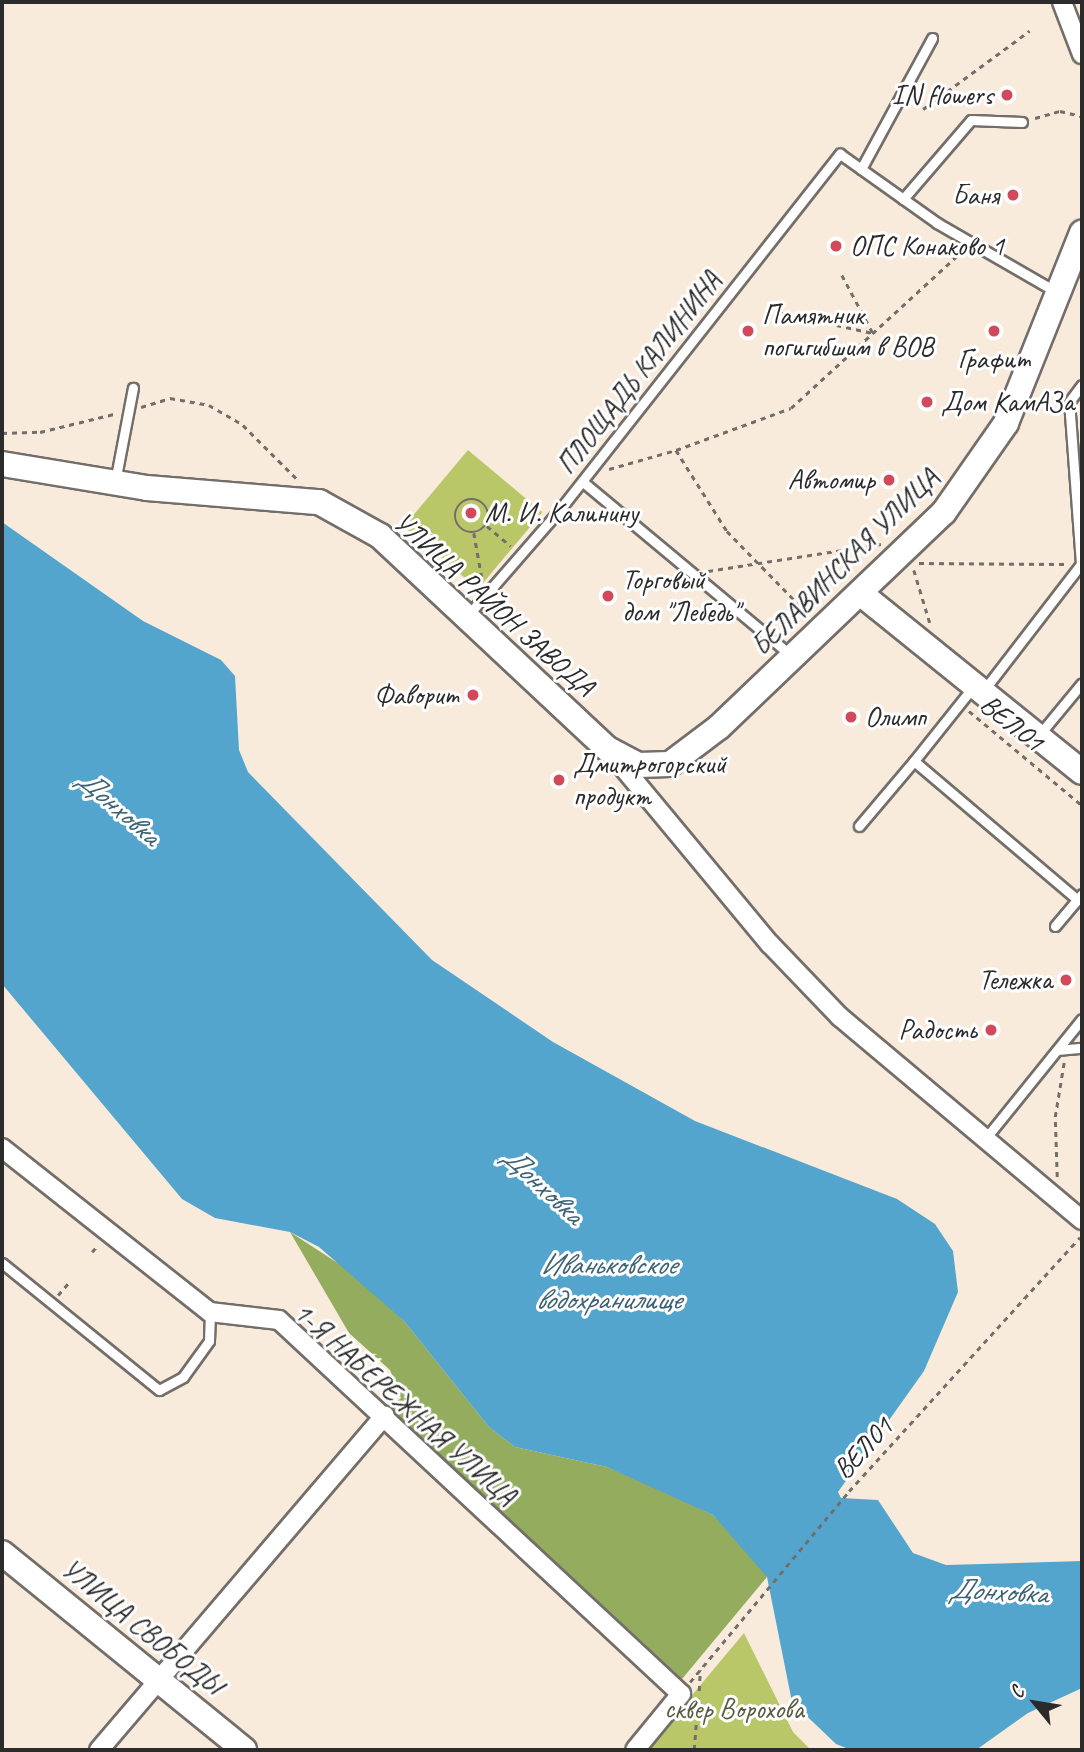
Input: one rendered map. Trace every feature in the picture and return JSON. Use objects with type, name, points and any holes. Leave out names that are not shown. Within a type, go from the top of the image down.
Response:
[{"type":"street","points":[[1062,2],[1082,54]]},
{"type":"street","name":"БЕЛАВИНСКАЯ УЛИЦА","points":[[608,749],[649,767],[681,759],[944,512],[978,468],[1030,374],[1082,233]]},
{"type":"street","name":"УЛИЦА РАЙОН ЗАВОДА","points":[[2,464],[115,484],[319,502],[380,536],[608,749],[770,944],[840,1017],[1082,1220]]},
{"type":"street","points":[[860,593],[972,694],[1038,737],[1082,772]]},
{"type":"street","points":[[2,1149],[210,1312]]},
{"type":"street","name":"1-Я НАБЕРЕЖНАЯ УЛИЦА","points":[[210,1312],[279,1320],[385,1415],[681,1694]]},
{"type":"street","points":[[99,1750],[385,1415]]},
{"type":"street","name":"УЛИЦА СВОБОДЫ","points":[[2,1553],[161,1679],[244,1750]]},
{"type":"street","points":[[635,1750],[681,1694]]},
{"type":"lane","points":[[932,38],[861,169],[971,243],[1059,294]]},
{"type":"lane","points":[[903,199],[971,120],[1022,122]]},
{"type":"lane","name":"ПЛОЩАДЬ КАЛИНИНА","points":[[468,616],[585,479],[840,154],[861,169]]},
{"type":"lane","points":[[859,827],[1081,564],[1069,402],[1082,385]]},
{"type":"lane","points":[[115,484],[133,388]]},
{"type":"lane","points":[[585,479],[693,574],[793,656]]},
{"type":"lane","points":[[1038,737],[1082,683]]},
{"type":"lane","points":[[914,761],[1080,897],[1055,926]]},
{"type":"lane","points":[[985,1139],[1062,1049],[1082,1019]]},
{"type":"lane","points":[[1062,1049],[1082,1048]]},
{"type":"lane","points":[[2,1263],[159,1391],[183,1377],[209,1341],[210,1312]]},
{"type":"path","points":[[923,109],[1029,31]]},
{"type":"path","points":[[1022,122],[1060,111],[1082,116]]},
{"type":"path","points":[[585,479],[676,450],[791,408],[971,243]]},
{"type":"path","points":[[842,275],[873,333]]},
{"type":"path","points":[[778,312],[873,333]]},
{"type":"path","points":[[2,433],[40,432],[170,398],[209,405],[243,425],[319,502]]},
{"type":"path","points":[[676,450],[727,531],[814,620]]},
{"type":"path","points":[[474,533],[457,524],[460,504],[469,499],[487,506],[487,526],[521,555]]},
{"type":"path","points":[[474,533],[487,526]]},
{"type":"path","points":[[474,533],[486,595]]},
{"type":"path","points":[[693,574],[892,542]]},
{"type":"path","points":[[912,563],[1081,564]]},
{"type":"path","name":"ВЕЛО1","points":[[972,694],[1082,805]]},
{"type":"path","points":[[1058,1187],[1055,1117],[1062,1049]]},
{"type":"path","name":"ВЕЛО1","points":[[681,1694],[849,1491],[1082,1234]]},
{"type":"path","points":[[52,1303],[69,1281]]},
{"type":"path","points":[[694,1750],[700,1670]]},
{"type":"green space","points":[[468,450],[542,512],[478,589],[404,527]]},
{"type":"green space","points":[[290,1232],[356,1275],[404,1321],[489,1427],[515,1447],[607,1467],[653,1486],[713,1515],[758,1561],[767,1577],[682,1679],[389,1408],[401,1398],[390,1370],[349,1333]]},
{"type":"green space","name":"сквер Ворохова","points":[[744,1633],[793,1732],[811,1750],[646,1750]]},
{"type":"water","name":"Иваньковское водохранилище","points":[[2,522],[143,621],[221,660],[235,676],[239,750],[248,772],[432,960],[553,1042],[695,1121],[897,1199],[935,1224],[953,1251],[958,1292],[924,1371],[838,1492],[841,1498],[878,1500],[913,1553],[946,1565],[1082,1561],[1082,1688],[1028,1713],[976,1750],[851,1750],[836,1744],[792,1702],[767,1577],[713,1515],[607,1467],[515,1447],[489,1427],[404,1321],[319,1247],[290,1232],[215,1218],[182,1199],[2,984]]},
{"type":"place","name":"IN flowers","points":[[1007,95]]},
{"type":"place","name":"Баня","points":[[1013,195]]},
{"type":"place","name":"ОПС Конаково 1","points":[[836,246]]},
{"type":"place","name":"Памятник погигибшим в ВОВ","points":[[748,331]]},
{"type":"place","name":"Графит","points":[[994,331]]},
{"type":"place","name":"Дом КамАЗа","points":[[927,402]]},
{"type":"place","name":"Автомир","points":[[889,480]]},
{"type":"place","name":"М. И. Калинину","points":[[471,513]]},
{"type":"place","name":"Торговый дом \"Лебедь\"","points":[[608,596]]},
{"type":"place","name":"Фаворит","points":[[473,695]]},
{"type":"place","name":"Олимп","points":[[851,717]]},
{"type":"place","name":"Дмитрогорский продукт","points":[[559,780]]},
{"type":"place","name":"Тележка","points":[[1066,980]]},
{"type":"place","name":"Радость","points":[[991,1030]]},
{"type":"water label","name":"Донховка","points":[[119,807]]},
{"type":"water label","name":"Донховка","points":[[543,1185]]},
{"type":"water label","name":"Донховка","points":[[998,1591]]}]
